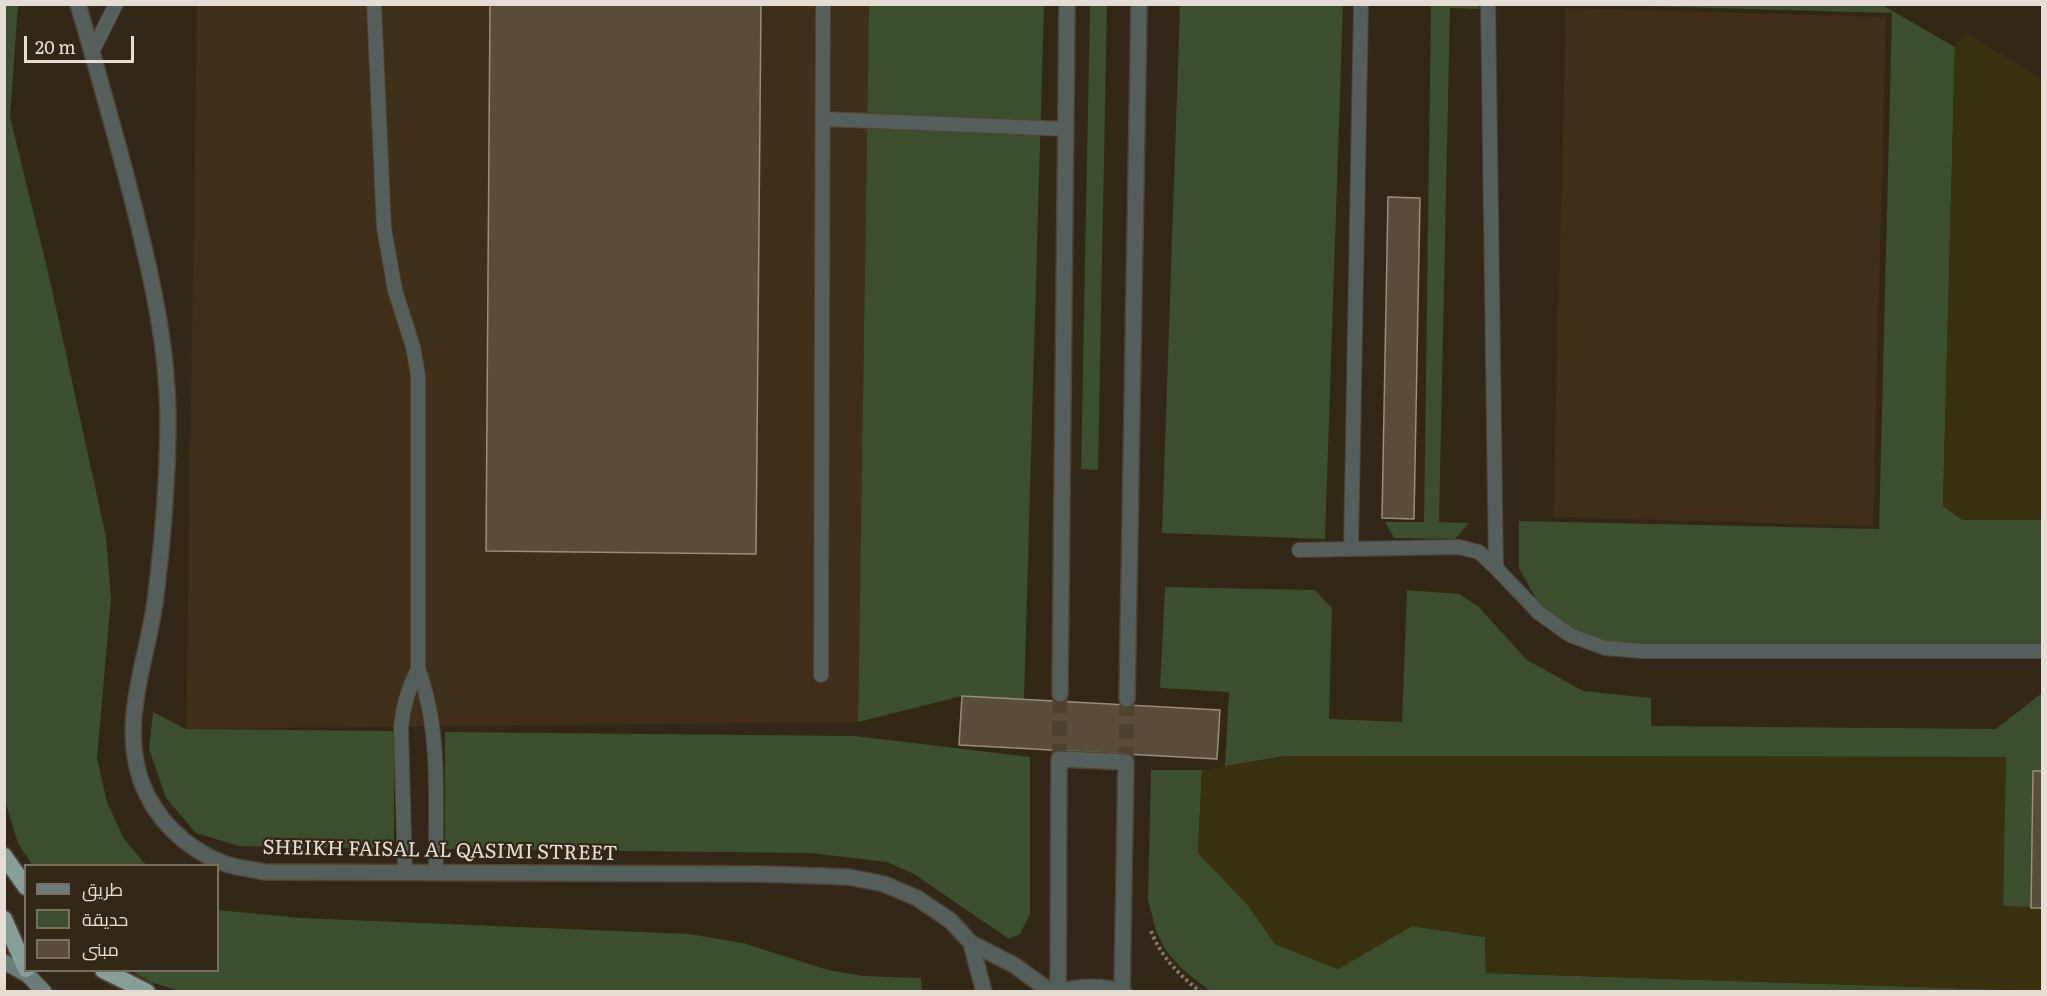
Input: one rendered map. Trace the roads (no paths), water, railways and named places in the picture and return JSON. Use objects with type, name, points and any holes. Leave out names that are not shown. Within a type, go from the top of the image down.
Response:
[{"type":"highway","points":[[4,856],[24,884]]},
{"type":"highway","points":[[4,919],[24,964]]},
{"type":"highway","points":[[107,972],[147,992]]},
{"type":"main road","points":[[4,962],[24,970]]},
{"type":"main road","points":[[28,972],[44,992]]},
{"type":"street","name":"SHEIKH FAISAL AL QASIMI STREET","points":[[78,4],[93,50],[128,183],[153,288],[165,351],[168,416],[162,541],[155,604],[134,705],[133,746],[141,779],[153,807],[171,829],[192,848],[224,863],[265,872],[764,874],[849,877],[884,884],[917,898],[951,921],[971,943],[1014,964],[1051,992]]},
{"type":"street","points":[[1060,694],[1067,4]]},
{"type":"street","points":[[1127,699],[1139,4]]},
{"type":"street","points":[[1059,759],[1126,762],[1123,991],[1101,986],[1058,991],[1059,759]]},
{"type":"street","name":"SHEIKH FAISAL AL QASIMI STREET","points":[[971,943],[984,992]]},
{"type":"lane","points":[[93,50],[116,4]]},
{"type":"lane","points":[[374,4],[384,228],[395,290],[413,347],[418,375],[420,404],[418,669],[428,698],[433,729],[435,873]]},
{"type":"lane","points":[[821,675],[823,4]]},
{"type":"lane","points":[[1351,549],[1361,4]]},
{"type":"lane","points":[[1488,4],[1496,568]]},
{"type":"lane","points":[[824,119],[1066,129]]},
{"type":"lane","points":[[1299,550],[1459,547],[1479,552],[1539,613],[1570,635],[1605,648],[1642,651],[2043,651]]},
{"type":"lane","points":[[405,873],[401,727],[403,705],[418,669]]},
{"type":"tunnel","points":[[1059,759],[1060,694]]},
{"type":"tunnel","points":[[1126,762],[1127,699]]}]
